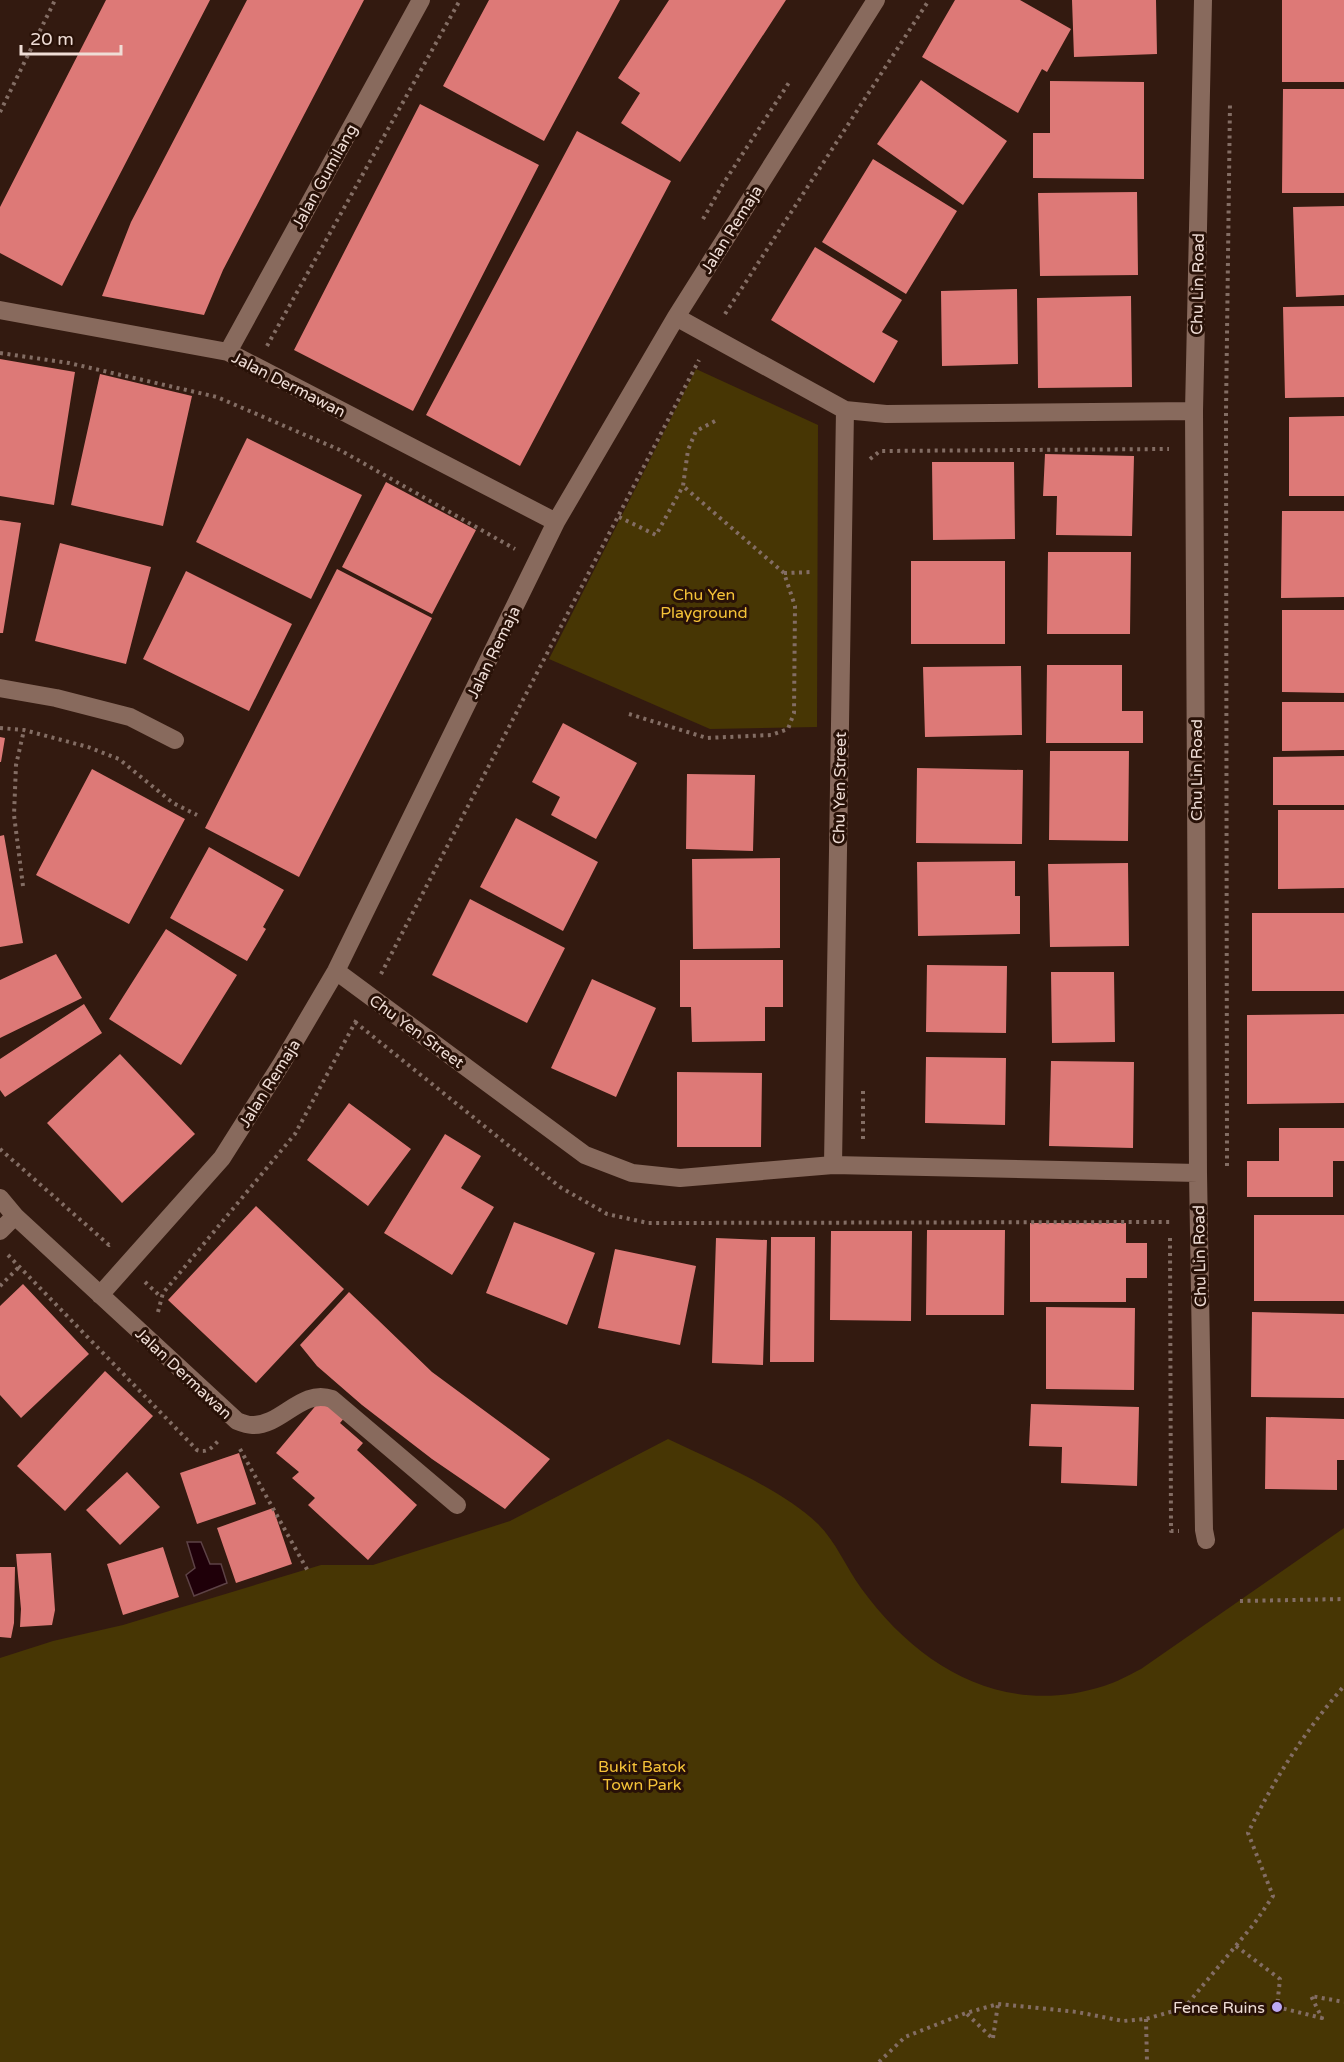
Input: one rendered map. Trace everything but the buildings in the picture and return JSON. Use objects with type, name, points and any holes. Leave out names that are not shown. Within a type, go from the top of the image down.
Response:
[{"type":"street","name":"Jalan Gumilang","points":[[228,352],[421,0]]},
{"type":"street","name":"Jalan Remaja","points":[[100,1295],[222,1158],[282,1063],[336,971],[556,522],[676,317],[876,0]]},
{"type":"street","name":"Chu Lin Road","points":[[1203,0],[1194,411],[1198,1173],[1206,1540]]},
{"type":"street","name":"Jalan Dermawan","points":[[0,310],[228,352],[556,522]]},
{"type":"street","points":[[676,317],[844,410],[886,414],[1194,411]]},
{"type":"street","name":"Chu Yen Street","points":[[833,1165],[844,410]]},
{"type":"street","points":[[0,688],[56,698],[130,717],[175,740]]},
{"type":"street","name":"Chu Yen Street","points":[[336,971],[585,1155],[632,1173],[680,1178],[833,1165],[1198,1173]]},
{"type":"street","name":"Jalan Dermawan","points":[[0,1198],[15,1216],[100,1295],[234,1426],[266,1422],[310,1398],[322,1396],[332,1399],[457,1505]]},
{"type":"street","points":[[0,1231],[15,1216]]},
{"type":"path","points":[[0,112],[55,0]]},
{"type":"path","points":[[264,351],[460,0]]},
{"type":"path","points":[[159,1317],[158,1308],[163,1293],[295,1134],[619,518],[711,336],[929,0]]},
{"type":"path","points":[[701,224],[723,184],[793,78]]},
{"type":"path","points":[[1227,1170],[1226,412],[1230,94]]},
{"type":"path","points":[[726,313],[735,319]]},
{"type":"path","points":[[0,353],[69,363],[217,397],[340,450],[521,553]]},
{"type":"path","points":[[699,360],[709,365]]},
{"type":"path","points":[[619,518],[656,535],[683,486],[688,450],[696,431],[715,421]]},
{"type":"path","points":[[868,462],[872,455],[880,452],[1173,449]]},
{"type":"path","points":[[629,714],[707,738],[771,735],[788,729],[794,713],[795,606],[784,573],[683,486]]},
{"type":"path","points":[[784,573],[813,572]]},
{"type":"path","points":[[0,728],[24,730],[88,747],[119,759],[173,802],[197,815]]},
{"type":"path","points":[[23,886],[14,815],[16,765],[24,730]]},
{"type":"path","points":[[863,1085],[863,1145]]},
{"type":"path","points":[[0,1149],[109,1245],[117,1237]]},
{"type":"path","points":[[6,1253],[197,1450],[202,1452],[209,1450],[234,1426],[309,1573]]},
{"type":"path","points":[[0,1286],[19,1266]]},
{"type":"path","points":[[1240,1601],[1344,1599]]},
{"type":"path","points":[[879,2062],[905,2037],[966,2013],[998,2004],[1077,2012],[1123,2021],[1146,2019],[1184,2008],[1236,1946],[1273,1896],[1248,1833],[1288,1758],[1316,1718],[1344,1686]]},
{"type":"path","points":[[1236,1946],[1280,1979],[1277,2007],[1322,2018],[1311,1996],[1344,2002]]},
{"type":"path","points":[[966,2013],[993,2038],[998,2004]]},
{"type":"path","points":[[1146,2019],[1147,2062]]},
{"type":"green space","name":"Chu Yen Playground","points":[[696,369],[818,425],[817,727],[710,729],[549,659]]},
{"type":"green space","name":"Bukit Batok Town Park","points":[[668,1439],[766,1487],[803,1511],[824,1531],[861,1588],[884,1616],[909,1642],[937,1663],[967,1679],[998,1690],[1032,1695],[1067,1694],[1104,1686],[1141,1669],[1344,1528],[1344,2062],[0,2062],[0,1658],[53,1641],[123,1625],[321,1565],[373,1565],[510,1521]]},
{"type":"shaded area","points":[[187,1542],[201,1542],[210,1564],[221,1564],[227,1583],[194,1596],[186,1575],[195,1568]]},
{"type":"place","name":"Fence Ruins","points":[[1277,2007]]}]
